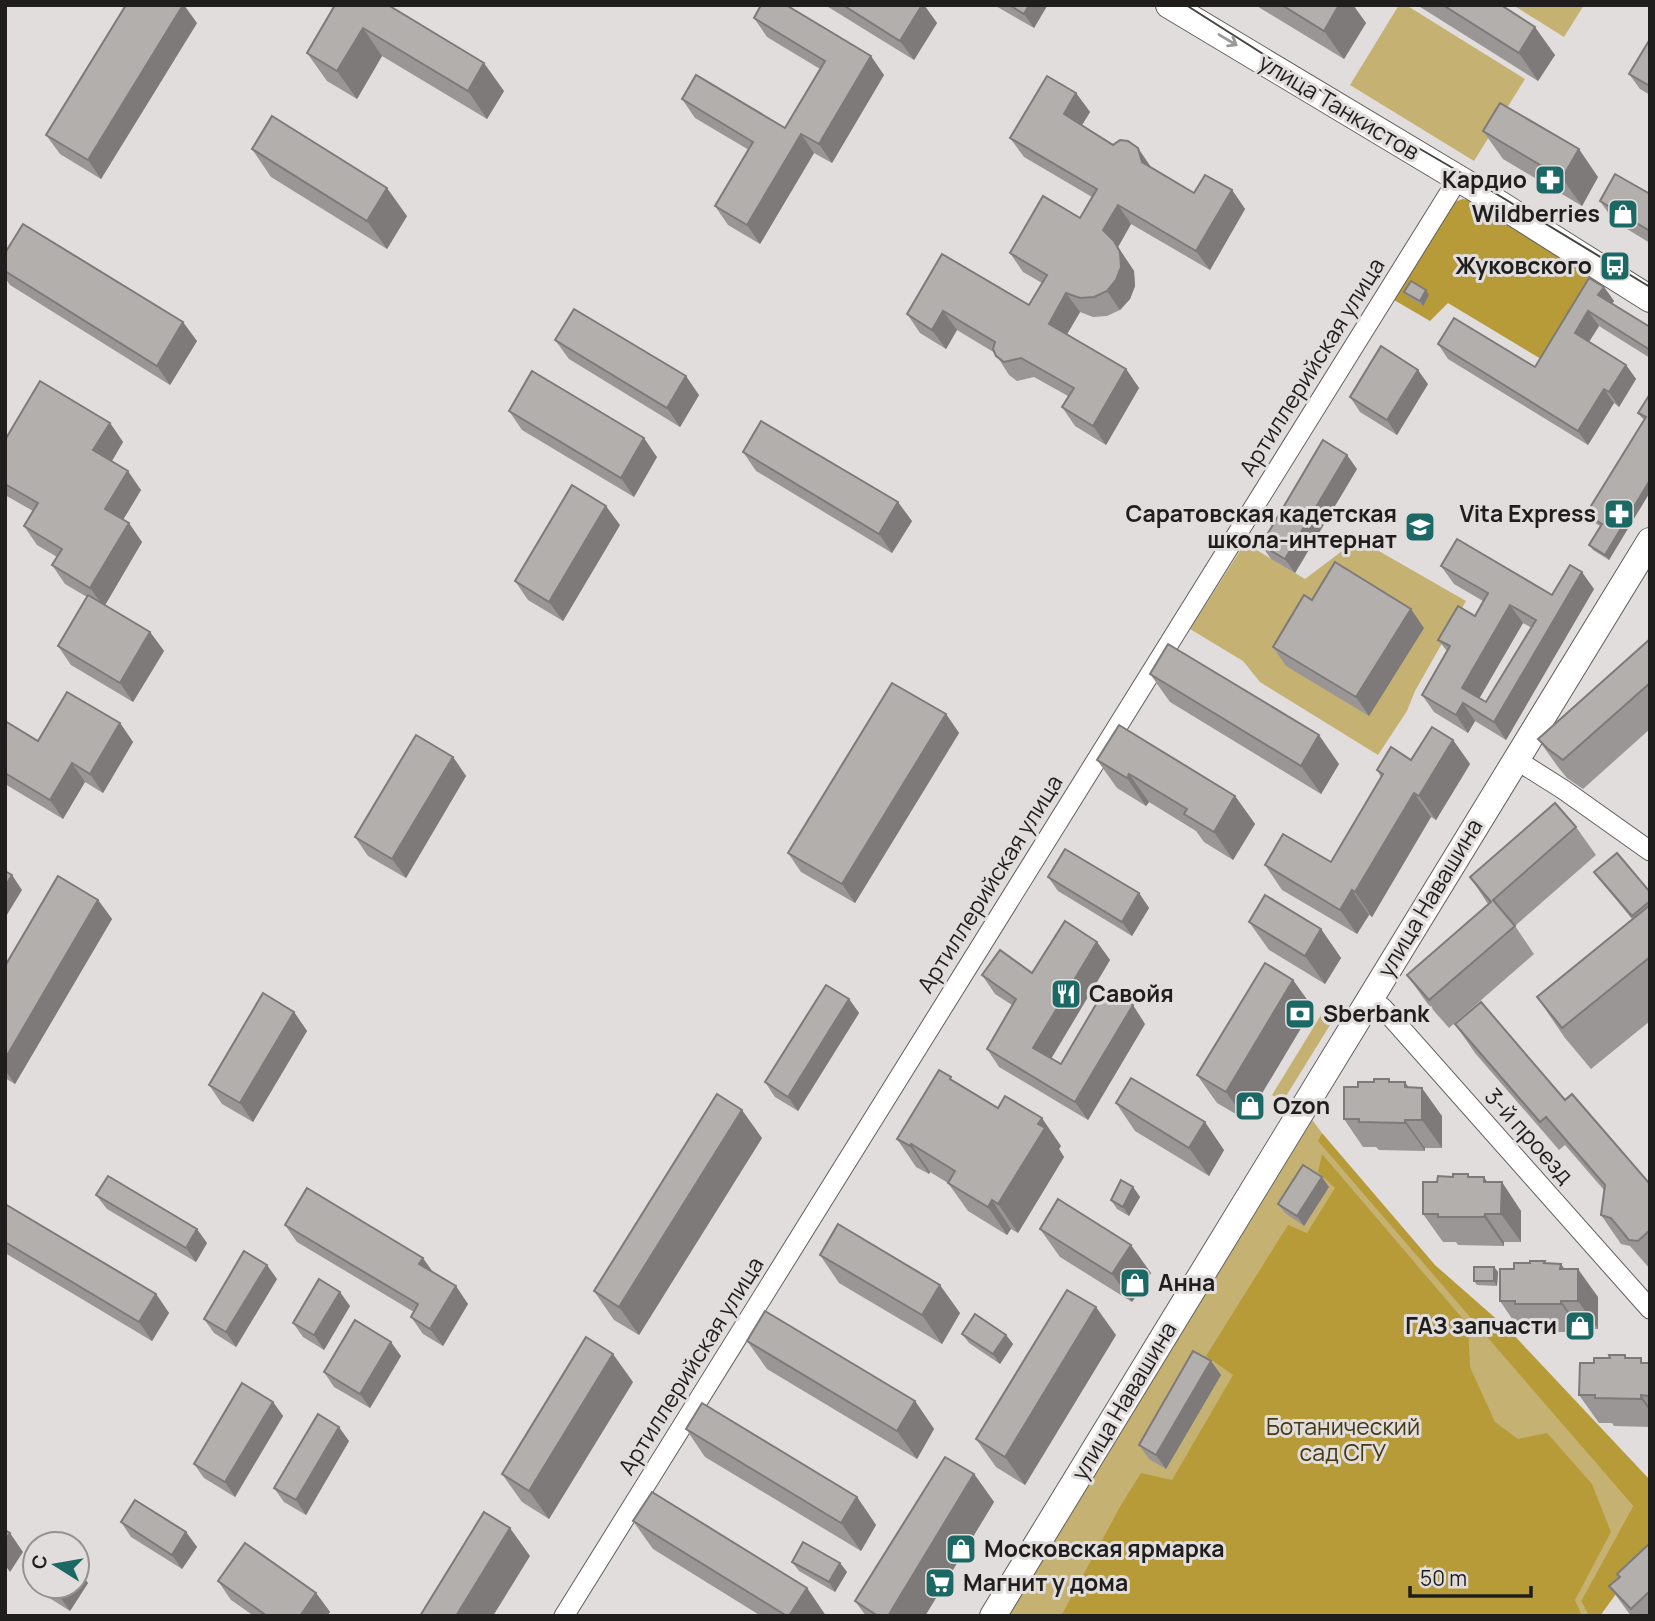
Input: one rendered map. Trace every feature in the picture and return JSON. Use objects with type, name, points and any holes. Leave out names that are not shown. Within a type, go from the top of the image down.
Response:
[{"type":"main road","name":"улица Танкистов","points":[[1169,5],[1458,178],[1650,299]]},
{"type":"main road","name":"улица Навашина","points":[[993,1616],[1650,541]]},
{"type":"street","name":"Артиллерийская улица","points":[[564,1616],[1458,178]]},
{"type":"street","points":[[1515,759],[1650,850]]},
{"type":"street","name":"3-й проезд","points":[[1370,998],[1383,1008],[1650,1308]]},
{"type":"green space","points":[[1399,5],[1406,5],[1525,79],[1474,161],[1350,85]]},
{"type":"green space","points":[[1513,5],[1584,5],[1564,37]]},
{"type":"green space","points":[[1463,199],[1469,200],[1595,279],[1546,362],[1448,303],[1430,321],[1394,300],[1451,206]]},
{"type":"green space","points":[[1358,539],[1466,601],[1415,691],[1407,711],[1378,755],[1260,682],[1243,661],[1190,629],[1245,543],[1305,579]]},
{"type":"green space","points":[[1324,1010],[1335,1017],[1283,1101],[1272,1095]]},
{"type":"green space","name":"Ботанический сад СГУ","points":[[1310,1117],[1322,1133],[1319,1141],[1633,1506],[1581,1601],[1589,1616],[1005,1616]]},
{"type":"green space","points":[[1322,1133],[1435,1265],[1509,1330],[1650,1480],[1650,1547],[1600,1616],[1589,1616],[1581,1601],[1633,1506],[1318,1141]]},
{"type":"green space","name":"Ботанический сад СГУ","points":[[1322,1154],[1468,1325],[1470,1367],[1495,1422],[1518,1439],[1547,1433],[1592,1484],[1611,1532],[1575,1600],[1582,1616],[1061,1616],[1141,1473],[1172,1480],[1233,1375],[1206,1356],[1288,1225],[1307,1233],[1335,1188],[1318,1172]]},
{"type":"building","points":[[126,5],[183,5],[88,160],[46,135]]},
{"type":"building","points":[[335,5],[388,5],[484,63],[468,91],[363,28],[337,71],[307,53]]},
{"type":"building","points":[[761,5],[786,5],[871,56],[819,144],[801,134],[747,225],[715,206],[753,142],[682,99],[696,75],[785,128],[825,61],[754,18]]},
{"type":"building","points":[[843,5],[922,5],[900,41]]},
{"type":"building","points":[[1009,5],[1029,5],[1024,14]]},
{"type":"building","points":[[1282,5],[1339,5],[1324,31]]},
{"type":"building","points":[[1443,5],[1501,5],[1535,27],[1519,53]]},
{"type":"building","points":[[1650,39],[1650,86],[1629,74]]},
{"type":"building","points":[[1047,76],[1076,93],[1064,114],[1113,145],[1120,140],[1128,141],[1138,148],[1142,162],[1194,193],[1205,175],[1232,190],[1196,251],[1118,205],[1103,230],[1120,252],[1121,267],[1116,280],[1107,291],[1094,297],[1080,298],[1066,293],[1049,324],[1126,369],[1093,426],[1062,407],[1074,388],[1021,358],[1004,362],[996,356],[993,349],[995,342],[943,311],[932,330],[907,314],[942,254],[1029,305],[1047,275],[1010,253],[1043,196],[1080,218],[1097,189],[1010,138]]},
{"type":"building","points":[[1500,103],[1579,149],[1562,178],[1483,131]]},
{"type":"building","points":[[272,116],[387,188],[367,221],[252,149]]},
{"type":"building","points":[[1615,174],[1650,194],[1650,231],[1600,201]]},
{"type":"building","points":[[23,224],[183,322],[157,366],[5,271],[5,253]]},
{"type":"building","points":[[1589,278],[1604,287],[1598,295],[1650,327],[1650,350],[1588,311],[1575,333],[1626,365],[1609,392],[1604,389],[1578,431],[1438,344],[1454,318],[1535,367]]},
{"type":"building","points":[[1411,281],[1426,290],[1420,301],[1404,292]]},
{"type":"building","points":[[574,309],[686,376],[667,408],[555,340]]},
{"type":"building","points":[[1381,346],[1418,370],[1387,420],[1350,397]]},
{"type":"building","points":[[532,371],[644,438],[621,478],[509,411]]},
{"type":"building","points":[[40,381],[110,423],[93,450],[128,471],[105,509],[129,523],[90,588],[52,565],[62,549],[24,526],[38,503],[5,484],[5,440]]},
{"type":"building","points":[[1650,394],[1650,480],[1605,555],[1589,545],[1602,524],[1586,514],[1646,417],[1638,413]]},
{"type":"building","points":[[761,421],[898,502],[879,534],[743,452]]},
{"type":"building","points":[[1323,440],[1347,455],[1285,559],[1261,545]]},
{"type":"building","points":[[572,485],[606,506],[549,602],[515,581]]},
{"type":"building","points":[[1457,539],[1552,595],[1570,565],[1582,572],[1494,722],[1463,703],[1456,715],[1422,695],[1450,646],[1438,640],[1458,606],[1475,616],[1488,593],[1441,566]],"holes":[[[1510,605],[1536,620],[1486,702],[1462,688]]]},
{"type":"building","points":[[1335,562],[1411,609],[1356,697],[1273,647],[1304,595],[1312,600]]},
{"type":"building","points":[[88,595],[150,632],[120,683],[58,646]]},
{"type":"building","points":[[1650,639],[1650,683],[1563,760],[1538,739]]},
{"type":"building","points":[[1168,644],[1319,735],[1301,766],[1150,674]]},
{"type":"building","points":[[892,683],[946,714],[842,884],[788,853]]},
{"type":"building","points":[[67,692],[120,723],[90,774],[72,763],[50,800],[5,773],[5,721],[38,741]]},
{"type":"building","points":[[1119,725],[1235,796],[1214,832],[1184,814],[1187,809],[1129,774],[1127,778],[1097,760]]},
{"type":"building","points":[[1432,727],[1453,740],[1419,796],[1414,793],[1355,892],[1352,890],[1340,910],[1265,865],[1283,834],[1331,862],[1383,774],[1377,770],[1391,747],[1411,760]]},
{"type":"building","points":[[416,735],[453,757],[392,859],[355,837]]},
{"type":"building","points":[[1555,803],[1576,827],[1493,900],[1515,926],[1429,1000],[1407,975],[1491,902],[1470,877]]},
{"type":"building","points":[[1065,849],[1139,893],[1122,922],[1048,877]]},
{"type":"building","points":[[1617,853],[1650,892],[1650,901],[1632,916],[1594,872]]},
{"type":"building","points":[[5,871],[12,875],[5,887]]},
{"type":"building","points":[[58,876],[98,900],[5,1059],[5,966]]},
{"type":"building","points":[[1265,895],[1321,929],[1305,956],[1249,922]]},
{"type":"building","points":[[1650,905],[1650,957],[1562,1028],[1537,997]]},
{"type":"building","points":[[1065,921],[1097,942],[1033,1048],[1061,1064],[1105,989],[1133,1005],[1075,1102],[987,1049],[1016,999],[982,975],[1000,950],[1032,973]]},
{"type":"building","points":[[1265,963],[1293,980],[1226,1092],[1197,1075]]},
{"type":"building","points":[[826,985],[849,999],[788,1097],[765,1082]]},
{"type":"building","points":[[263,993],[294,1012],[240,1103],[209,1085]]},
{"type":"building","points":[[1481,1002],[1565,1100],[1572,1094],[1650,1184],[1650,1230],[1638,1241],[1629,1240],[1611,1218],[1601,1215],[1605,1185],[1546,1117],[1540,1122],[1455,1024]]},
{"type":"building","points":[[939,1070],[998,1108],[1005,1096],[1042,1118],[1038,1124],[1045,1128],[998,1204],[992,1200],[988,1207],[948,1183],[955,1171],[911,1144],[910,1146],[897,1139]]},
{"type":"building","points":[[1131,1078],[1205,1122],[1189,1148],[1116,1103]]},
{"type":"building","points":[[1374,1079],[1405,1082],[1405,1087],[1422,1088],[1422,1120],[1405,1120],[1405,1123],[1344,1119],[1344,1087],[1358,1087],[1358,1082],[1374,1082]]},
{"type":"building","points":[[717,1094],[742,1110],[619,1307],[594,1291]]},
{"type":"building","points":[[1303,1165],[1322,1177],[1297,1216],[1278,1204]]},
{"type":"building","points":[[1453,1174],[1484,1177],[1484,1182],[1502,1182],[1501,1214],[1485,1214],[1484,1217],[1438,1217],[1438,1214],[1423,1214],[1423,1182],[1437,1182],[1438,1176],[1453,1177]]},
{"type":"building","points":[[108,1176],[197,1229],[186,1248],[96,1195]]},
{"type":"building","points":[[1121,1180],[1133,1187],[1123,1207],[1111,1200]]},
{"type":"building","points":[[307,1188],[423,1258],[419,1264],[456,1286],[430,1329],[411,1317],[418,1304],[285,1225]]},
{"type":"building","points":[[1058,1199],[1131,1245],[1112,1274],[1040,1229]]},
{"type":"building","points":[[5,1204],[156,1294],[139,1322],[5,1242]]},
{"type":"building","points":[[838,1224],[940,1285],[922,1315],[820,1255]]},
{"type":"building","points":[[244,1251],[267,1265],[226,1332],[204,1319]]},
{"type":"building","points":[[1530,1261],[1561,1264],[1560,1269],[1578,1269],[1578,1301],[1561,1301],[1561,1304],[1515,1304],[1515,1301],[1500,1301],[1500,1269],[1514,1269],[1514,1263]]},
{"type":"building","points":[[1474,1267],[1494,1267],[1494,1281],[1474,1281]]},
{"type":"building","points":[[319,1279],[340,1292],[314,1335],[293,1323]]},
{"type":"building","points":[[1067,1290],[1096,1307],[1005,1457],[976,1439]]},
{"type":"building","points":[[765,1311],[915,1401],[897,1431],[747,1341]]},
{"type":"building","points":[[975,1314],[1006,1335],[993,1354],[962,1334]]},
{"type":"building","points":[[355,1320],[391,1342],[360,1394],[324,1372]]},
{"type":"building","points":[[586,1337],[613,1354],[529,1491],[502,1474]]},
{"type":"building","points":[[1193,1351],[1211,1361],[1156,1455],[1139,1445]]},
{"type":"building","points":[[1609,1355],[1641,1358],[1641,1363],[1650,1363],[1650,1396],[1641,1395],[1641,1399],[1579,1395],[1580,1363],[1594,1363],[1594,1358],[1610,1358]]},
{"type":"building","points":[[242,1383],[273,1402],[225,1482],[194,1464]]},
{"type":"building","points":[[702,1403],[857,1497],[841,1523],[686,1429]]},
{"type":"building","points":[[318,1414],[339,1427],[296,1500],[274,1488]]},
{"type":"building","points":[[945,1457],[974,1474],[888,1616],[878,1616],[855,1601]]},
{"type":"building","points":[[652,1492],[807,1588],[789,1616],[633,1521]]},
{"type":"building","points":[[135,1500],[186,1532],[172,1555],[121,1522]]},
{"type":"building","points":[[484,1512],[510,1528],[456,1616],[420,1616]]},
{"type":"building","points":[[803,1542],[840,1563],[829,1582],[792,1562]]},
{"type":"building","points":[[245,1543],[316,1593],[300,1616],[267,1616],[218,1581]]},
{"type":"building","points":[[1650,1543],[1650,1591],[1631,1609],[1609,1586],[1620,1577],[1617,1574]]},
{"type":"tram line","points":[[1186,5],[1331,97],[1650,287]]},
{"type":"place","name":"Кардио","points":[[1550,180]]},
{"type":"place","name":"Wildberries","points":[[1623,214]]},
{"type":"place","name":"Жуковского","points":[[1615,266]]},
{"type":"place","name":"Vita Express","points":[[1619,514]]},
{"type":"place","name":"Саратовская кадетская школа-интернат","points":[[1420,527]]},
{"type":"place","name":"Савойя","points":[[1066,994]]},
{"type":"place","name":"Sberbank","points":[[1300,1014]]},
{"type":"place","name":"Ozon","points":[[1250,1106]]},
{"type":"place","name":"Анна","points":[[1135,1283]]},
{"type":"place","name":"ГАЗ запчасти","points":[[1580,1326]]},
{"type":"place","name":"Московская ярмарка","points":[[961,1549]]},
{"type":"place","name":"Магнит у дома","points":[[940,1583]]}]
